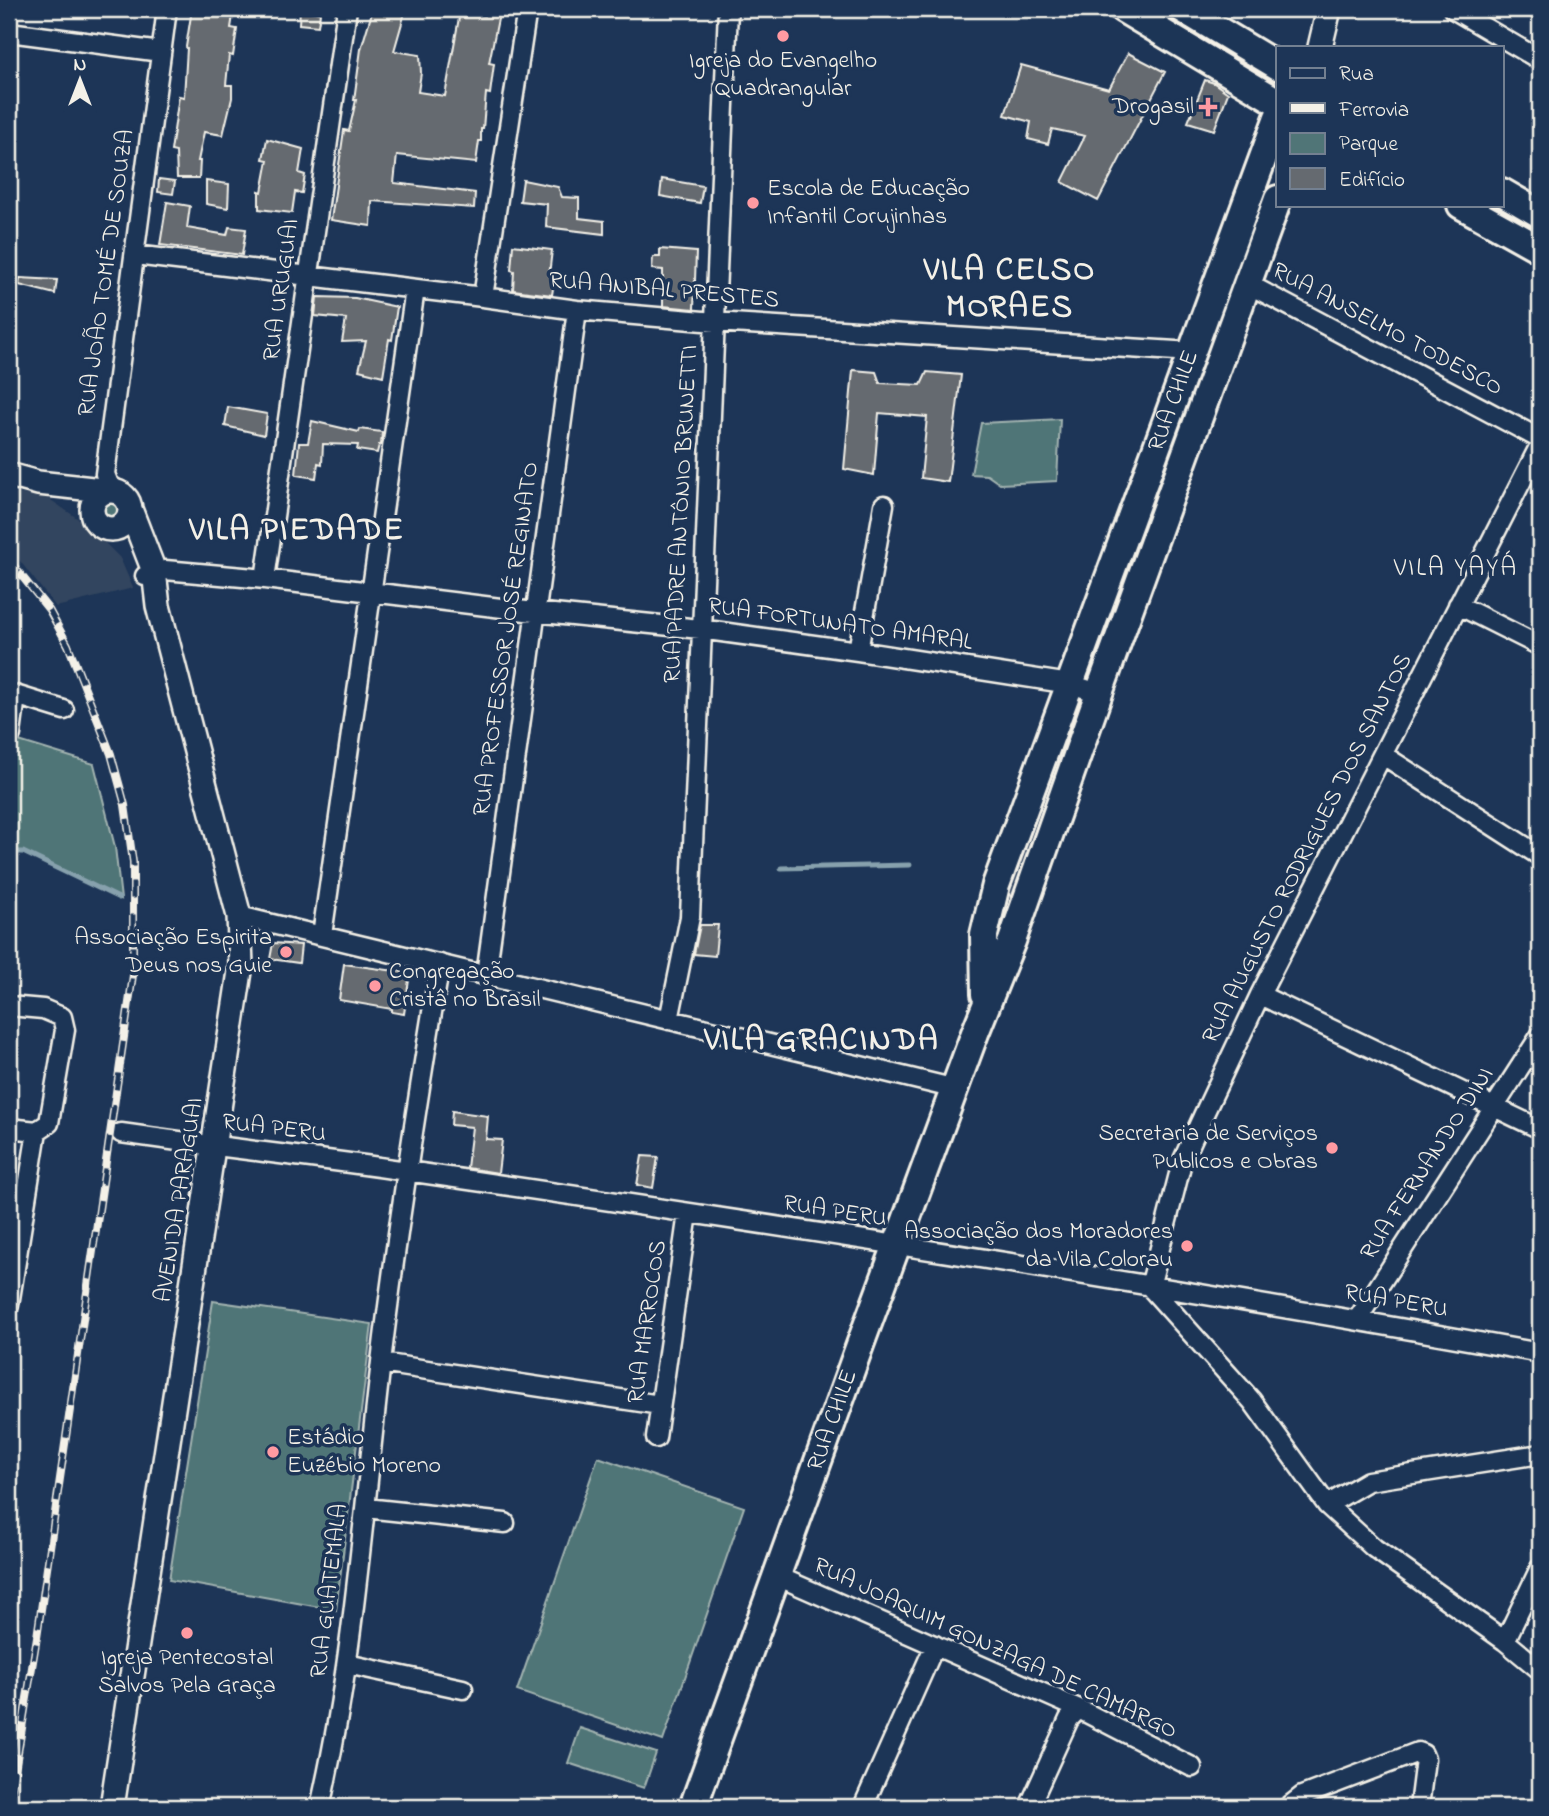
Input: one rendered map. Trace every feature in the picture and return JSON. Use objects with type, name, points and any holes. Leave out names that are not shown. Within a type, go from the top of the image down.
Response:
[{"type":"main road","points":[[1123,9],[1276,101]]},
{"type":"main road","points":[[1183,9],[1276,65]]},
{"type":"main road","name":"RUA CHILE","points":[[975,1033],[986,984],[984,935],[996,885],[1276,122]]},
{"type":"main road","points":[[1504,193],[1540,214]]},
{"type":"main road","name":"RUA CHILE","points":[[693,1807],[975,1033],[1012,942],[1276,205]]},
{"type":"main road","points":[[1463,206],[1540,249]]},
{"type":"main road","points":[[984,935],[991,947],[1003,948],[1012,942]]},
{"type":"street","name":"RUA JOÃO TOMÉ DE SOUZA","points":[[121,497],[107,482],[105,474],[167,9]]},
{"type":"street","name":"RUA URUGUAI","points":[[265,579],[347,9]]},
{"type":"street","points":[[483,296],[527,9]]},
{"type":"street","name":"RUA PADRE ANTÔNIO BRUNETTI","points":[[669,1020],[690,917],[728,9]]},
{"type":"street","points":[[1318,43],[1329,9]]},
{"type":"street","points":[[1453,9],[1540,60]]},
{"type":"street","points":[[9,32],[161,52]]},
{"type":"street","name":"RUA ANIBAL PRESTES","points":[[135,255],[483,296],[577,310],[715,322],[1192,352]]},
{"type":"street","name":"RUA ANSELMO TODESCO","points":[[1248,284],[1540,439]]},
{"type":"street","points":[[321,935],[415,289]]},
{"type":"street","name":"RUA PROFESSOR JOSÉ REGINATO","points":[[486,975],[577,310]]},
{"type":"street","name":"RUA AUGUSTO RODRIGUES DOS SANTOS","points":[[1150,1287],[1182,1162],[1260,995],[1540,445]]},
{"type":"street","points":[[9,475],[38,483],[121,497]]},
{"type":"street","name":"AVENIDA PARAGUAI","points":[[38,483],[101,522],[133,552],[149,573]]},
{"type":"street","points":[[105,491],[121,497],[124,524],[101,522],[95,498],[105,491]]},
{"type":"street","name":"AVENIDA PARAGUAI","points":[[112,1807],[241,965],[239,916],[149,573],[121,497]]},
{"type":"street","points":[[858,651],[884,505]]},
{"type":"street","name":"RUA FORTUNATO AMARAL","points":[[149,573],[165,570],[265,579],[700,629],[1070,684]]},
{"type":"street","points":[[1458,605],[1540,646]]},
{"type":"street","points":[[1070,684],[1099,693]]},
{"type":"street","points":[[11,734],[12,694],[64,710]]},
{"type":"street","points":[[1383,755],[1540,856]]},
{"type":"street","points":[[239,916],[956,1089]]},
{"type":"street","name":"RUA GUATEMALA","points":[[320,1807],[347,1664],[406,1171],[440,964]]},
{"type":"street","points":[[1260,995],[1540,1129]]},
{"type":"street","points":[[9,1006],[43,1009],[62,1017],[65,1030],[49,1123],[37,1131],[9,1128]]},
{"type":"street","name":"RUA FERNANDO DINI","points":[[1357,1320],[1540,1036]]},
{"type":"street","points":[[9,1305],[14,1250],[37,1131]]},
{"type":"street","name":"RUA PERU","points":[[121,1133],[406,1171],[688,1213],[1357,1320],[1540,1353]]},
{"type":"street","name":"RUA MARROCOS","points":[[656,1438],[688,1213]]},
{"type":"street","points":[[1150,1287],[1252,1401],[1327,1505],[1374,1548],[1505,1641],[1540,1671]]},
{"type":"street","points":[[381,1363],[660,1405]]},
{"type":"street","points":[[1327,1505],[1368,1481],[1540,1454]]},
{"type":"street","points":[[366,1508],[505,1523]]},
{"type":"street","points":[[1505,1641],[1540,1568]]},
{"type":"street","name":"RUA JOAQUIM GONZAGA DE CAMARGO","points":[[777,1576],[1079,1710],[1192,1767]]},
{"type":"street","points":[[863,1807],[935,1644]]},
{"type":"street","points":[[347,1664],[463,1689]]},
{"type":"street","points":[[1029,1807],[1069,1718],[1079,1710]]},
{"type":"street","points":[[1287,1807],[1302,1796],[1418,1752],[1423,1754],[1425,1759],[1419,1807]]},
{"type":"shaded area","points":[[9,492],[48,498],[87,525],[120,558],[133,588],[56,607],[9,547]]},
{"type":"green space","points":[[1060,419],[1057,481],[1000,484],[987,475],[971,474],[981,423]]},
{"type":"green space","points":[[111,498],[120,502],[124,511],[120,520],[111,524],[102,520],[98,511],[102,502]]},
{"type":"green space","points":[[9,738],[94,764],[115,847],[121,899],[23,852],[9,852]]},
{"type":"green space","name":"Estádio Euzébio Moreno","points":[[213,1301],[372,1324],[336,1610],[169,1580]]},
{"type":"green space","points":[[598,1457],[744,1507],[663,1741],[517,1691]]},
{"type":"green space","points":[[580,1728],[656,1753],[644,1788],[568,1763]]},
{"type":"building","points":[[192,9],[234,9],[231,28],[237,29],[233,56],[229,55],[226,85],[232,85],[232,98],[223,135],[204,132],[198,161],[199,178],[177,178],[176,152],[171,151],[179,96],[184,97],[186,47]]},
{"type":"building","points":[[300,9],[320,13],[318,26],[299,24]]},
{"type":"building","points":[[373,9],[406,9],[394,51],[420,55],[418,92],[445,96],[460,12],[484,16],[485,9],[500,9],[489,63],[494,64],[490,94],[486,93],[483,129],[476,163],[397,155],[394,183],[475,193],[474,208],[372,201],[371,226],[331,220],[344,130],[349,131],[356,100],[361,49]]},
{"type":"building","points":[[1128,53],[1165,72],[1098,201],[1062,182],[1085,136],[1052,129],[1048,144],[1028,139],[1031,122],[1005,115],[1021,65],[1109,89]]},
{"type":"building","name":"Drogasil","points":[[1205,80],[1228,93],[1214,130],[1188,122]]},
{"type":"building","points":[[267,139],[303,149],[299,173],[305,175],[302,193],[295,192],[292,213],[259,209],[259,191],[262,192],[268,160],[263,159]]},
{"type":"building","points":[[159,179],[175,181],[173,194],[158,192]]},
{"type":"building","points":[[662,179],[703,186],[700,203],[660,196]]},
{"type":"building","points":[[523,180],[558,187],[562,197],[579,198],[579,218],[604,221],[604,234],[546,227],[547,204],[520,201]]},
{"type":"building","points":[[206,181],[229,184],[228,208],[206,204]]},
{"type":"building","points":[[167,202],[190,206],[187,228],[227,235],[229,227],[246,229],[242,255],[160,245]]},
{"type":"building","points":[[513,245],[552,250],[549,275],[555,276],[552,295],[513,290]]},
{"type":"building","points":[[660,249],[696,252],[694,309],[663,306],[663,270],[652,269],[653,257],[660,257]]},
{"type":"building","points":[[20,278],[57,280],[55,294],[19,285]]},
{"type":"building","points":[[317,297],[355,298],[397,307],[383,376],[359,370],[366,341],[342,342],[346,319],[315,316]]},
{"type":"building","points":[[853,370],[876,372],[880,383],[921,385],[927,372],[961,375],[948,482],[921,478],[927,417],[879,413],[874,475],[844,469]]},
{"type":"building","points":[[228,407],[267,414],[264,435],[225,426]]},
{"type":"building","points":[[312,421],[359,432],[360,429],[382,432],[381,445],[377,453],[357,450],[358,445],[323,444],[322,464],[318,463],[316,478],[296,475],[299,443],[308,443]]},
{"type":"building","points":[[700,925],[718,925],[715,956],[694,954]]},
{"type":"building","name":"Associação Espirita Deus nos Guie","points":[[273,943],[301,945],[299,963],[270,959]]},
{"type":"building","name":"Congregação Cristâ no Brasil","points":[[344,964],[410,973],[404,1014],[392,1012],[392,1009],[339,1000]]},
{"type":"building","points":[[452,1111],[488,1116],[486,1139],[502,1140],[498,1173],[467,1168],[472,1127],[451,1125]]},
{"type":"building","points":[[642,1156],[658,1157],[653,1188],[637,1185]]},
{"type":"waterway","points":[[9,852],[23,852],[119,898]]},
{"type":"waterway","points":[[781,868],[910,865]]},
{"type":"railway","points":[[9,560],[49,610],[68,645],[111,754],[125,805],[133,862],[133,975],[37,1637],[9,1807]]},
{"type":"place","name":"Igreja do Evangelho Quadrangular","points":[[783,36]]},
{"type":"place","name":"Drogasil","points":[[1208,107]]},
{"type":"place","name":"Escola de Educação Infantil Corujinhas","points":[[753,203]]},
{"type":"place","name":"Associação Espirita Deus nos Guie","points":[[286,952]]},
{"type":"place","name":"Congregação Cristâ no Brasil","points":[[375,986]]},
{"type":"place","name":"Secretaria de Serviços Publicos e Obras","points":[[1332,1148]]},
{"type":"place","name":"Associação dos Moradores da Vila Colorau","points":[[1187,1246]]},
{"type":"place","name":"Estádio Euzébio Moreno","points":[[273,1452]]},
{"type":"place","name":"Igreja Pentecostal Salvos Pela Graça","points":[[187,1633]]},
{"type":"district","name":"VILA CELSO MORAES","points":[[1010,290]]},
{"type":"district","name":"VILA PIEDADE","points":[[297,531]]},
{"type":"district","name":"VILA YAYÁ","points":[[1456,569]]},
{"type":"district","name":"VILA GRACINDA","points":[[822,1041]]}]
